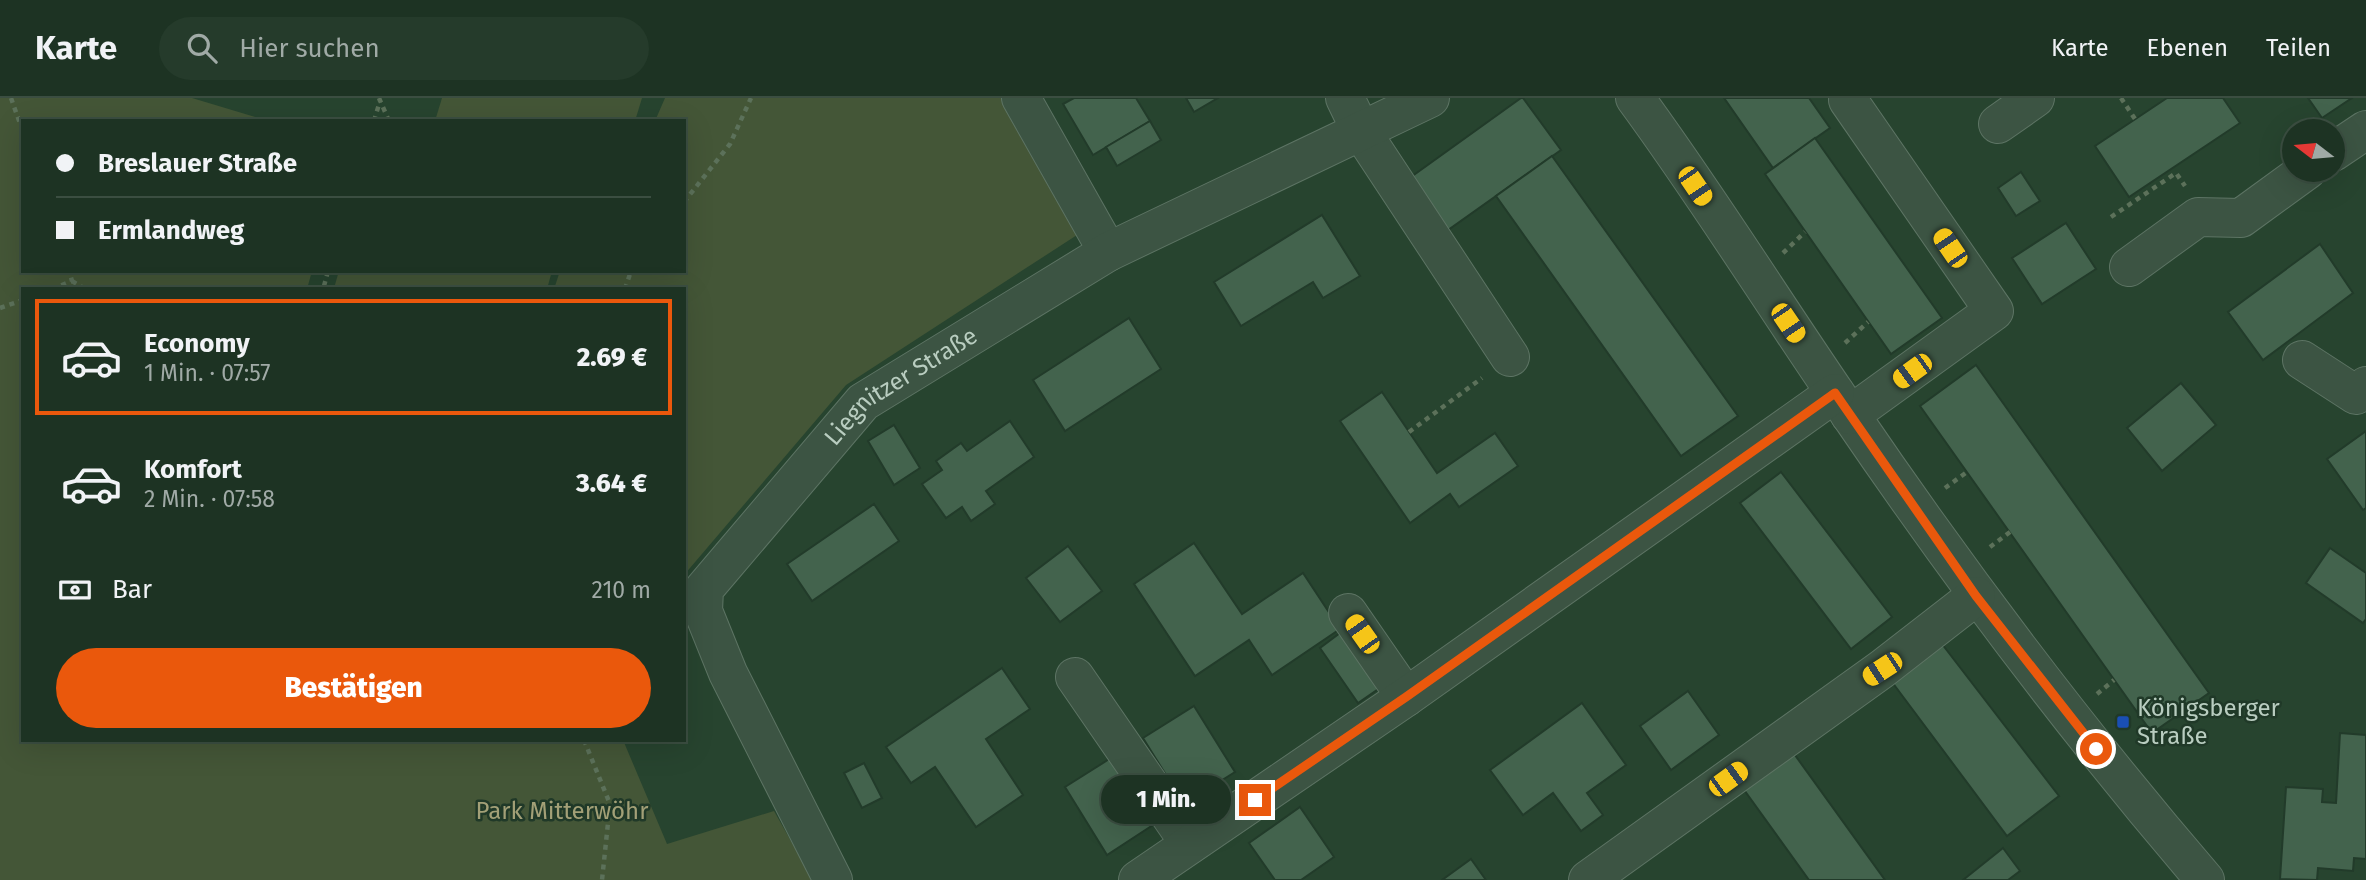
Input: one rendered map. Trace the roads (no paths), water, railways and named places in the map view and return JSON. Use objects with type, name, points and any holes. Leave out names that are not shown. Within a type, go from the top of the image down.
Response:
[{"type":"street","points":[[1021,98],[1108,252]]},
{"type":"street","name":"Liegnitzer Straße","points":[[832,880],[728,673],[703,611],[704,589],[863,402],[1108,252],[1353,114],[1430,98]]},
{"type":"street","points":[[1635,98],[1976,596],[2069,717],[2204,880]]},
{"type":"street","points":[[1998,124],[2035,98]]},
{"type":"street","points":[[1138,880],[1843,404],[1994,311],[1848,100]]},
{"type":"street","points":[[1353,114],[1510,357]]},
{"type":"street","points":[[2345,144],[2366,130]]},
{"type":"street","points":[[2129,267],[2198,217],[2241,218],[2290,182]]},
{"type":"street","points":[[2302,360],[2356,395],[2366,386]]},
{"type":"street","points":[[1588,880],[1882,669],[1976,596]]},
{"type":"street","points":[[1348,613],[1406,697]]},
{"type":"street","points":[[1075,677],[1190,844]]},
{"type":"place","name":"Königsberger Straße","points":[[2123,722]]},
{"type":"park label","name":"Park Mitterwöhr","points":[[562,811]]}]
